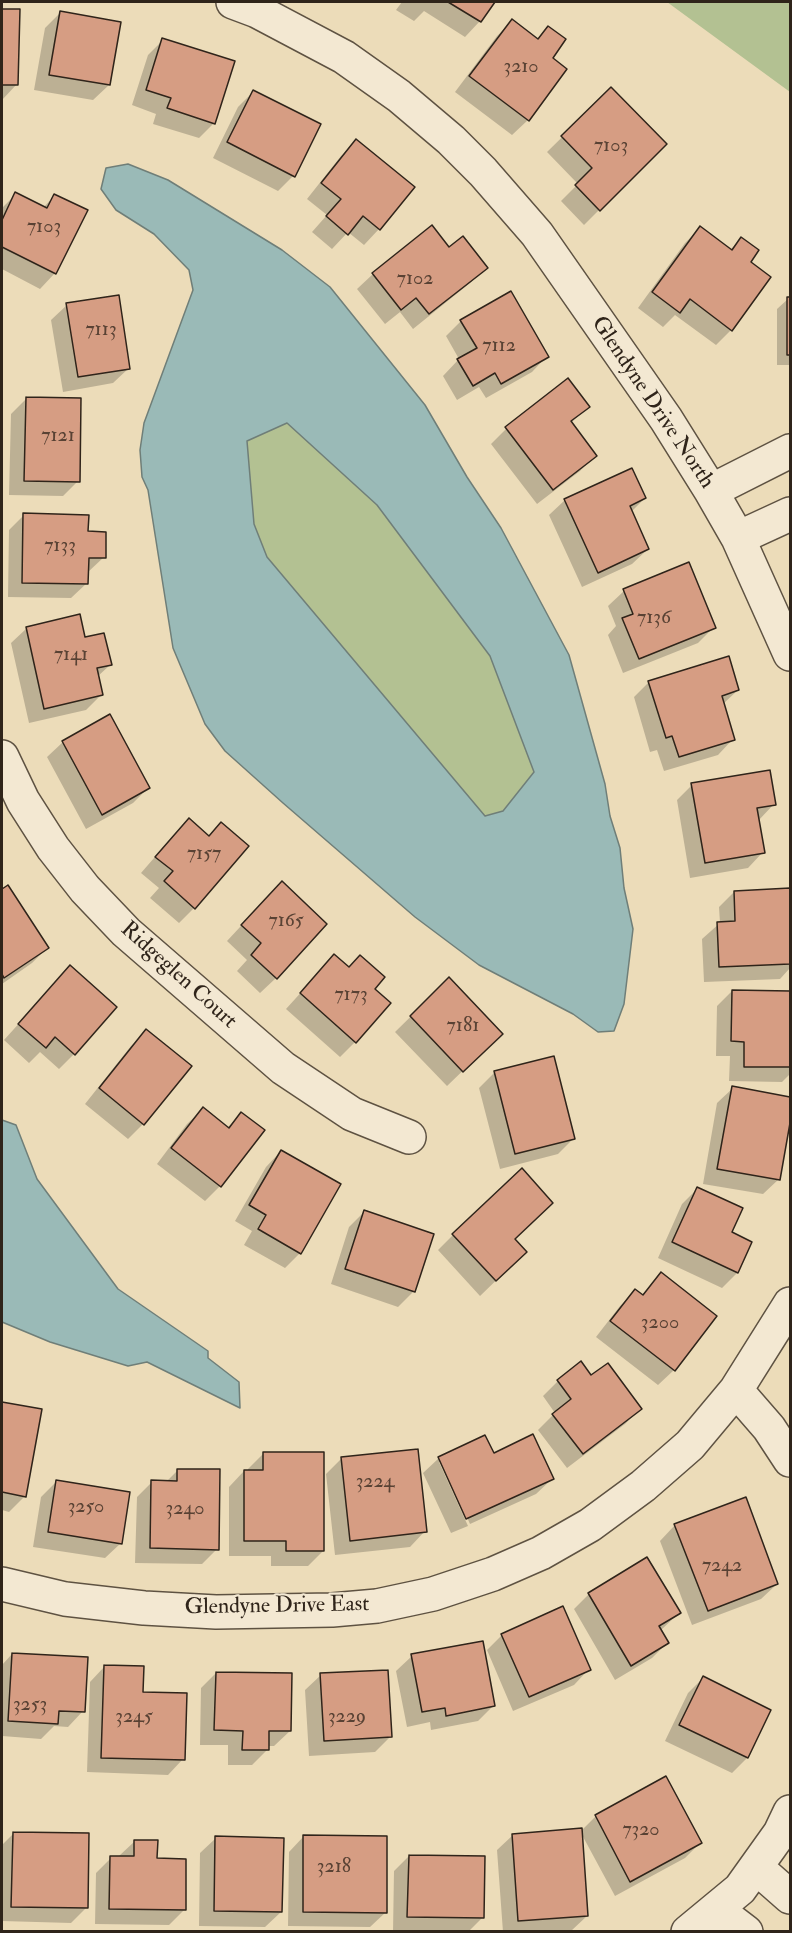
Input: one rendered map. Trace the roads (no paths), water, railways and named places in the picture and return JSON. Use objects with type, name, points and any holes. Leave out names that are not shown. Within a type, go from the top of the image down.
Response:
[{"type":"street","name":"Glendyne Drive North","points":[[233,2],[257,11],[344,57],[399,96],[451,140],[483,172],[537,234],[666,419],[711,491],[738,538],[790,654]]},
{"type":"street","points":[[711,491],[790,451]]},
{"type":"street","points":[[738,538],[790,514]]},
{"type":"street","name":"Ridgeglen Court","points":[[2,758],[23,801],[53,848],[85,889],[126,932],[283,1068],[351,1114],[409,1137]]},
{"type":"street","points":[[790,1304],[736,1390],[769,1428],[790,1460]]},
{"type":"street","name":"Glendyne Drive East","points":[[2,1584],[65,1599],[144,1608],[216,1612],[332,1610],[377,1606],[434,1594],[493,1574],[541,1553],[590,1525],[643,1486],[690,1445],[736,1390]]},
{"type":"street","points":[[688,1932],[740,1889],[780,1833],[790,1812]]},
{"type":"street","points":[[756,1868],[790,1897]]},
{"type":"street","points":[[716,1909],[746,1932]]},
{"type":"water","points":[[128,164],[168,180],[282,250],[330,287],[425,405],[467,477],[501,528],[569,655],[605,784],[610,816],[620,848],[624,888],[633,929],[624,1004],[614,1031],[598,1032],[573,1014],[479,965],[415,917],[225,751],[205,724],[173,648],[148,490],[142,477],[140,450],[144,423],[193,290],[189,270],[154,234],[116,210],[101,189],[106,168]],"holes":[[[287,423],[377,505],[490,656],[534,772],[503,811],[485,816],[267,557],[254,524],[247,441]]]},
{"type":"water","points":[[2,1120],[16,1125],[37,1179],[118,1289],[208,1351],[208,1358],[239,1382],[240,1408],[147,1362],[128,1366],[50,1342],[2,1322]]}]
